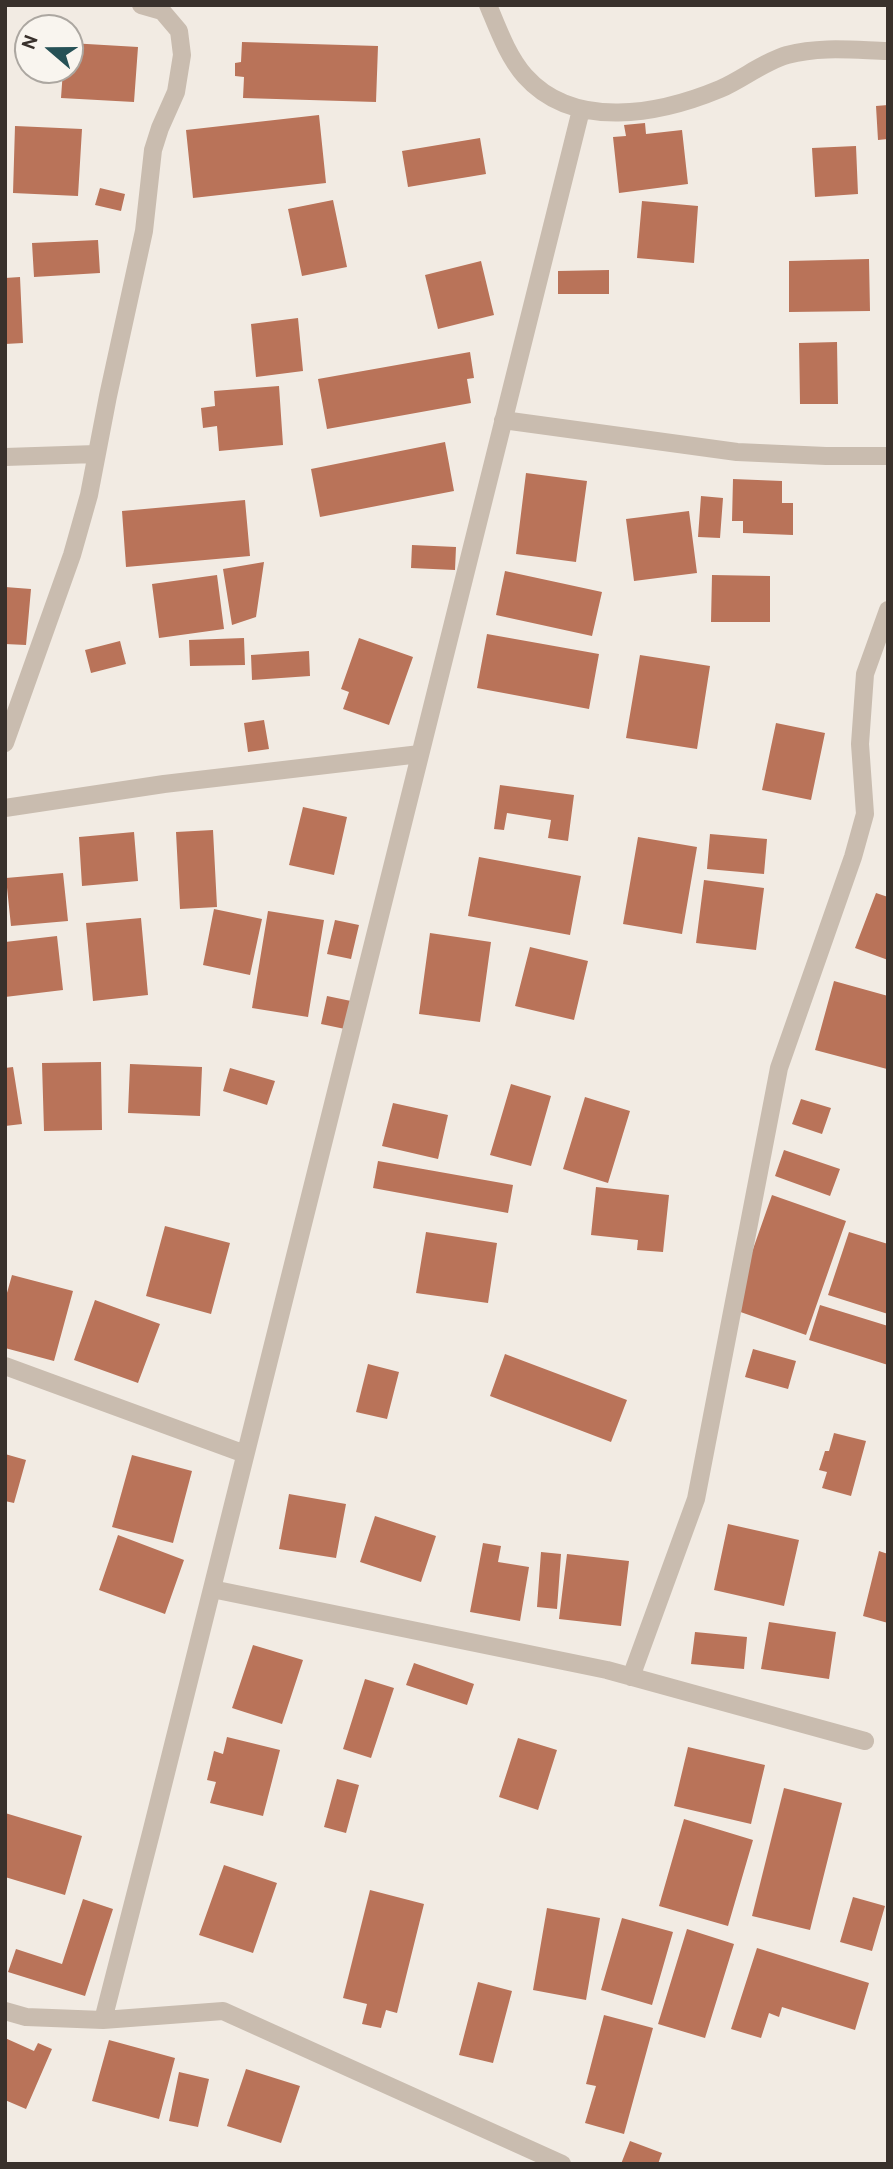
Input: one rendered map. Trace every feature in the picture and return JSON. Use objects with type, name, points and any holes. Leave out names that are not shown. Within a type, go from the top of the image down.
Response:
[{"type":"street","points":[[5,743],[72,555],[89,495],[144,230],[153,150],[176,92],[182,55],[179,31],[162,11],[141,5]]},
{"type":"street","points":[[488,5],[504,43],[525,76],[551,98],[581,110],[616,113],[660,108],[723,88],[783,56],[814,49],[888,51]]},
{"type":"street","points":[[103,2020],[581,110]]},
{"type":"street","points":[[503,420],[737,452],[888,456]]},
{"type":"street","points":[[5,457],[96,454]]},
{"type":"street","points":[[631,1677],[695,1499],[779,1068],[853,858],[865,814],[860,744],[865,674],[888,610]]},
{"type":"street","points":[[5,808],[164,784],[420,754]]},
{"type":"street","points":[[5,1366],[245,1454]]},
{"type":"street","points":[[212,1589],[631,1677],[865,1741]]},
{"type":"street","points":[[5,2011],[26,2017],[103,2020],[223,2011],[562,2164]]},
{"type":"building","points":[[242,42],[378,46],[376,102],[243,98],[244,77],[235,76],[235,63],[241,62]]},
{"type":"building","points":[[84,44],[138,47],[134,102],[61,98],[62,84],[84,84]]},
{"type":"building","points":[[888,105],[888,139],[878,140],[876,106]]},
{"type":"building","points":[[319,115],[326,183],[193,198],[186,130]]},
{"type":"building","points":[[645,123],[646,134],[682,130],[688,184],[619,193],[613,137],[626,136],[624,125]]},
{"type":"building","points":[[15,126],[82,129],[78,196],[13,193]]},
{"type":"building","points":[[480,138],[486,174],[408,187],[402,151]]},
{"type":"building","points":[[856,146],[858,194],[815,197],[812,148]]},
{"type":"building","points":[[100,188],[125,194],[121,211],[95,205]]},
{"type":"building","points":[[333,200],[347,267],[302,276],[288,209]]},
{"type":"building","points":[[642,201],[698,206],[694,263],[637,258]]},
{"type":"building","points":[[98,240],[100,273],[34,277],[32,243]]},
{"type":"building","points":[[869,259],[870,311],[789,312],[789,261]]},
{"type":"building","points":[[481,261],[494,315],[438,329],[425,275]]},
{"type":"building","points":[[609,270],[609,294],[558,294],[558,271]]},
{"type":"building","points":[[20,277],[23,343],[5,344],[5,278]]},
{"type":"building","points":[[298,318],[303,371],[256,377],[251,324]]},
{"type":"building","points":[[837,342],[838,404],[800,404],[799,343]]},
{"type":"building","points":[[470,352],[474,378],[467,379],[471,403],[327,429],[318,379]]},
{"type":"building","points":[[279,386],[283,445],[219,451],[217,426],[203,428],[201,408],[215,406],[214,391]]},
{"type":"building","points":[[445,442],[454,491],[320,517],[311,469]]},
{"type":"building","points":[[526,473],[587,481],[576,562],[516,554]]},
{"type":"building","points":[[733,479],[782,481],[782,503],[793,503],[793,535],[743,533],[743,521],[732,521]]},
{"type":"building","points":[[701,496],[723,498],[720,538],[698,537]]},
{"type":"building","points":[[245,500],[250,556],[126,567],[122,511]]},
{"type":"building","points":[[689,511],[697,573],[634,581],[626,519]]},
{"type":"building","points":[[412,545],[456,547],[455,570],[411,568]]},
{"type":"building","points":[[264,562],[256,617],[232,625],[223,569]]},
{"type":"building","points":[[505,571],[602,592],[592,636],[496,615]]},
{"type":"building","points":[[217,575],[224,629],[159,638],[152,584]]},
{"type":"building","points":[[712,575],[770,576],[770,622],[711,622]]},
{"type":"building","points":[[5,587],[31,589],[26,645],[5,644]]},
{"type":"building","points":[[487,634],[599,654],[589,709],[477,688]]},
{"type":"building","points":[[244,638],[245,665],[190,666],[189,640]]},
{"type":"building","points":[[359,638],[413,657],[389,725],[343,709],[349,692],[341,689]]},
{"type":"building","points":[[120,641],[126,664],[91,673],[85,650]]},
{"type":"building","points":[[309,651],[310,676],[252,680],[251,655]]},
{"type":"building","points":[[640,655],[710,666],[697,749],[626,738]]},
{"type":"building","points":[[264,720],[269,749],[248,752],[244,723]]},
{"type":"building","points":[[776,723],[825,733],[811,800],[762,790]]},
{"type":"building","points":[[500,785],[574,795],[568,841],[548,838],[551,820],[507,813],[504,830],[494,829]]},
{"type":"building","points":[[303,807],[347,817],[334,875],[289,865]]},
{"type":"building","points":[[213,830],[217,907],[180,909],[176,832]]},
{"type":"building","points":[[134,832],[138,881],[82,886],[79,837]]},
{"type":"building","points":[[710,834],[767,839],[764,874],[707,869]]},
{"type":"building","points":[[638,837],[697,847],[682,934],[623,924]]},
{"type":"building","points":[[479,857],[581,876],[570,935],[468,916]]},
{"type":"building","points":[[63,873],[68,921],[11,926],[6,878]]},
{"type":"building","points":[[704,880],[764,888],[756,950],[696,943]]},
{"type":"building","points":[[876,893],[888,897],[888,960],[855,948]]},
{"type":"building","points":[[214,909],[262,919],[250,975],[203,965]]},
{"type":"building","points":[[268,911],[324,920],[308,1017],[252,1008]]},
{"type":"building","points":[[141,918],[148,995],[93,1001],[86,923]]},
{"type":"building","points":[[335,920],[359,925],[351,959],[327,954]]},
{"type":"building","points":[[430,933],[491,942],[480,1022],[419,1014]]},
{"type":"building","points":[[57,936],[63,990],[5,997],[5,942]]},
{"type":"building","points":[[530,947],[588,961],[574,1020],[515,1006]]},
{"type":"building","points":[[834,981],[888,996],[887,1069],[815,1050]]},
{"type":"building","points":[[327,996],[351,1001],[345,1029],[321,1024]]},
{"type":"building","points":[[101,1062],[102,1130],[44,1131],[42,1063]]},
{"type":"building","points":[[130,1064],[202,1067],[200,1116],[128,1113]]},
{"type":"building","points":[[13,1067],[22,1124],[5,1126],[5,1068]]},
{"type":"building","points":[[230,1068],[275,1081],[267,1105],[223,1091]]},
{"type":"building","points":[[511,1084],[551,1096],[531,1166],[490,1155]]},
{"type":"building","points":[[585,1097],[630,1111],[608,1183],[563,1169]]},
{"type":"building","points":[[801,1099],[831,1108],[822,1134],[792,1124]]},
{"type":"building","points":[[393,1103],[448,1115],[438,1159],[382,1146]]},
{"type":"building","points":[[784,1150],[840,1169],[830,1196],[775,1176]]},
{"type":"building","points":[[378,1161],[513,1185],[508,1213],[373,1188]]},
{"type":"building","points":[[596,1187],[669,1195],[663,1252],[637,1250],[638,1240],[591,1235]]},
{"type":"building","points":[[772,1195],[846,1221],[806,1335],[732,1309]]},
{"type":"building","points":[[165,1226],[230,1243],[211,1314],[146,1296]]},
{"type":"building","points":[[426,1232],[497,1243],[488,1303],[416,1293]]},
{"type":"building","points":[[849,1232],[888,1244],[888,1314],[828,1295]]},
{"type":"building","points":[[12,1275],[73,1291],[54,1361],[5,1348],[5,1300]]},
{"type":"building","points":[[95,1300],[160,1324],[138,1383],[74,1360]]},
{"type":"building","points":[[820,1305],[888,1326],[888,1365],[809,1340]]},
{"type":"building","points":[[753,1349],[796,1361],[788,1389],[745,1377]]},
{"type":"building","points":[[505,1354],[627,1400],[611,1442],[490,1396]]},
{"type":"building","points":[[368,1364],[399,1372],[387,1419],[356,1412]]},
{"type":"building","points":[[834,1433],[866,1441],[851,1496],[822,1488],[827,1472],[819,1470],[825,1451],[829,1451]]},
{"type":"building","points":[[5,1454],[26,1460],[14,1503],[5,1501]]},
{"type":"building","points":[[132,1455],[192,1471],[173,1543],[112,1527]]},
{"type":"building","points":[[289,1494],[346,1504],[336,1558],[279,1549]]},
{"type":"building","points":[[375,1516],[436,1536],[421,1582],[360,1562]]},
{"type":"building","points":[[728,1524],[799,1540],[784,1606],[714,1590]]},
{"type":"building","points":[[118,1535],[184,1560],[165,1614],[99,1590]]},
{"type":"building","points":[[483,1543],[501,1546],[498,1562],[529,1567],[520,1621],[470,1612]]},
{"type":"building","points":[[879,1551],[888,1554],[888,1623],[863,1616]]},
{"type":"building","points":[[541,1552],[561,1554],[557,1609],[537,1607]]},
{"type":"building","points":[[567,1554],[629,1561],[621,1626],[559,1619]]},
{"type":"building","points":[[769,1622],[836,1632],[829,1679],[761,1669]]},
{"type":"building","points":[[695,1632],[747,1637],[744,1669],[691,1664]]},
{"type":"building","points":[[253,1645],[303,1660],[282,1724],[232,1708]]},
{"type":"building","points":[[414,1663],[474,1684],[467,1705],[406,1685]]},
{"type":"building","points":[[365,1679],[394,1688],[371,1758],[343,1749]]},
{"type":"building","points":[[227,1737],[280,1750],[263,1816],[210,1803],[216,1782],[207,1780],[214,1751],[223,1754]]},
{"type":"building","points":[[518,1738],[557,1750],[538,1810],[499,1797]]},
{"type":"building","points":[[688,1747],[765,1765],[751,1824],[674,1806]]},
{"type":"building","points":[[337,1779],[359,1785],[346,1833],[324,1827]]},
{"type":"building","points":[[784,1788],[842,1803],[810,1930],[752,1916]]},
{"type":"building","points":[[5,1813],[82,1836],[65,1895],[5,1877]]},
{"type":"building","points":[[684,1819],[753,1840],[728,1926],[659,1906]]},
{"type":"building","points":[[224,1865],[277,1883],[253,1953],[199,1935]]},
{"type":"building","points":[[370,1890],[424,1904],[397,2013],[386,2010],[381,2028],[362,2024],[367,2004],[343,1998]]},
{"type":"building","points":[[853,1897],[885,1906],[872,1951],[840,1942]]},
{"type":"building","points":[[83,1899],[113,1909],[85,1996],[8,1972],[16,1949],[62,1964]]},
{"type":"building","points":[[547,1908],[600,1918],[586,2000],[533,1990]]},
{"type":"building","points":[[622,1918],[673,1932],[652,2005],[601,1990]]},
{"type":"building","points":[[687,1929],[734,1944],[705,2038],[658,2024]]},
{"type":"building","points":[[757,1948],[869,1983],[855,2030],[782,2007],[779,2017],[769,2013],[761,2038],[731,2029]]},
{"type":"building","points":[[478,1982],[512,1991],[493,2063],[459,2055]]},
{"type":"building","points":[[604,2015],[653,2028],[624,2134],[585,2123],[596,2086],[586,2084]]},
{"type":"building","points":[[5,2038],[34,2051],[38,2043],[52,2049],[26,2109],[5,2100]]},
{"type":"building","points":[[109,2040],[175,2058],[159,2119],[92,2101]]},
{"type":"building","points":[[246,2069],[300,2086],[281,2143],[227,2126]]},
{"type":"building","points":[[179,2072],[209,2079],[198,2127],[169,2121]]},
{"type":"building","points":[[630,2141],[662,2153],[658,2164],[621,2164]]}]
